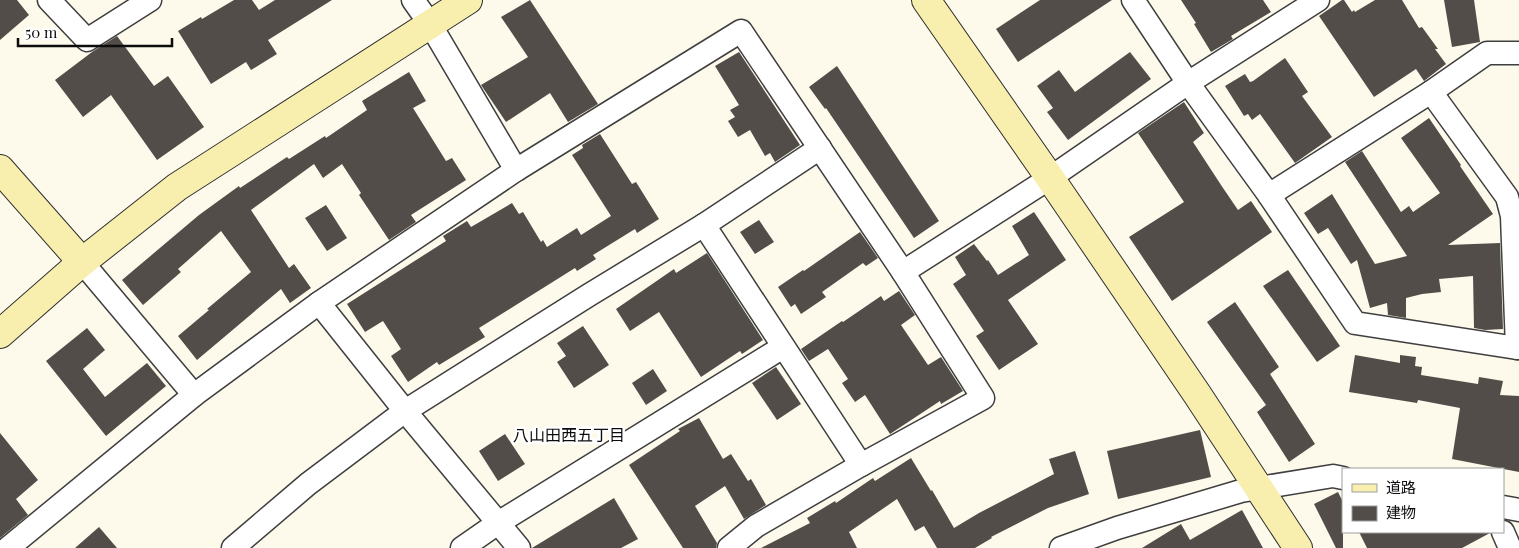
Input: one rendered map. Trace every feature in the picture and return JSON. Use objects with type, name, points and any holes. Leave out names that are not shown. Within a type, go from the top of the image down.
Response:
[{"type":"street","points":[[49,0],[87,40],[150,0]]},
{"type":"street","points":[[413,0],[430,24],[516,170]]},
{"type":"street","points":[[0,334],[82,262],[177,187],[468,0]]},
{"type":"street","points":[[926,0],[1192,386],[1298,548]]},
{"type":"street","points":[[1133,0],[1188,83],[1269,195],[1355,323],[1518,348],[1512,216],[1513,197],[1431,92]]},
{"type":"street","points":[[903,272],[1050,178],[1188,83],[1318,0]]},
{"type":"street","points":[[8,548],[194,395],[320,303],[516,170],[742,31],[903,272],[983,398],[861,465],[756,526],[729,548]]},
{"type":"street","points":[[1269,195],[1431,92],[1487,53],[1519,53]]},
{"type":"street","points":[[243,545],[308,484],[405,411],[704,225],[820,148]]},
{"type":"street","points":[[0,169],[82,262],[194,395]]},
{"type":"street","points":[[704,225],[861,465]]},
{"type":"street","points":[[320,303],[405,411],[519,548]]},
{"type":"street","points":[[462,548],[498,523],[783,346]]},
{"type":"street","points":[[1062,548],[1126,525],[1258,487],[1333,476],[1342,478]]},
{"type":"street","points":[[1504,507],[1519,510]]},
{"type":"street","points":[[1503,533],[1510,548]]},
{"type":"building","points":[[0,0],[17,0],[29,15],[0,40]]},
{"type":"building","points":[[234,0],[252,0],[259,10],[275,0],[332,0],[268,40],[277,54],[251,70],[246,62],[211,84],[178,31]]},
{"type":"building","points":[[530,0],[598,104],[568,122],[550,93],[506,122],[481,85],[528,57],[501,17]]},
{"type":"building","points":[[1040,0],[1112,0],[1018,62],[996,29]]},
{"type":"building","points":[[1181,0],[1263,0],[1271,12],[1231,36],[1233,39],[1211,52]]},
{"type":"building","points":[[1344,0],[1352,12],[1354,10],[1355,12],[1375,0],[1402,0],[1419,28],[1422,27],[1438,49],[1435,49],[1446,64],[1424,81],[1416,69],[1374,97],[1319,16]]},
{"type":"building","points":[[1444,0],[1474,0],[1480,42],[1452,47]]},
{"type":"building","points":[[117,36],[154,86],[168,76],[204,127],[157,160],[111,95],[83,117],[55,80]]},
{"type":"building","points":[[739,52],[800,145],[775,162],[770,153],[765,156],[750,130],[738,137],[728,121],[735,117],[730,110],[739,105],[715,66]]},
{"type":"building","points":[[1130,52],[1151,79],[1068,140],[1047,112],[1053,108],[1037,86],[1059,70],[1075,92]]},
{"type":"building","points":[[1285,58],[1308,92],[1302,96],[1332,137],[1295,163],[1260,114],[1252,120],[1248,114],[1244,116],[1225,86],[1245,74],[1250,82],[1253,81]]},
{"type":"building","points":[[837,66],[939,221],[914,238],[826,108],[809,87]]},
{"type":"building","points":[[409,72],[426,101],[413,108],[446,161],[452,158],[466,180],[411,215],[416,222],[389,240],[359,195],[361,193],[342,164],[323,178],[314,164],[251,210],[289,268],[294,264],[311,288],[290,303],[281,289],[197,360],[178,336],[251,272],[221,231],[178,269],[181,272],[143,305],[122,280],[199,215],[239,186],[240,188],[287,157],[289,159],[325,136],[326,138],[367,110],[362,101]]},
{"type":"building","points":[[1184,102],[1204,133],[1193,142],[1221,185],[1238,210],[1251,201],[1272,232],[1172,301],[1129,237],[1184,202],[1138,133]]},
{"type":"building","points":[[1429,118],[1493,214],[1448,245],[1500,243],[1503,329],[1485,330],[1474,328],[1473,276],[1439,279],[1441,292],[1406,298],[1406,318],[1388,315],[1387,303],[1370,308],[1357,260],[1351,264],[1328,228],[1318,234],[1304,213],[1332,194],[1375,264],[1407,256],[1345,162],[1362,151],[1401,212],[1409,206],[1413,212],[1440,193],[1401,138]]},
{"type":"building","points":[[600,134],[632,184],[636,182],[659,219],[637,233],[635,229],[593,255],[596,259],[577,271],[575,268],[479,328],[485,337],[439,365],[437,362],[408,382],[391,356],[401,349],[383,321],[365,332],[347,304],[446,241],[443,236],[467,221],[471,227],[512,203],[519,214],[523,212],[541,242],[543,240],[547,247],[577,228],[581,235],[611,216],[572,155],[583,148],[582,145]]},
{"type":"building","points":[[326,205],[347,238],[327,251],[305,218]]},
{"type":"building","points":[[1034,212],[1066,260],[1008,300],[1038,344],[999,370],[976,336],[984,331],[953,284],[966,275],[955,257],[974,244],[998,275],[1029,255],[1012,226]]},
{"type":"building","points":[[759,220],[774,242],[755,254],[740,232]]},
{"type":"building","points":[[860,232],[878,258],[866,266],[863,263],[822,292],[826,297],[801,314],[795,304],[791,307],[778,287]]},
{"type":"building","points":[[707,253],[763,340],[742,354],[740,351],[701,377],[659,312],[630,331],[616,309],[674,269],[676,273]]},
{"type":"building","points":[[1288,270],[1340,346],[1317,362],[1263,286]]},
{"type":"building","points":[[899,291],[915,315],[901,325],[928,365],[941,357],[963,391],[941,404],[940,401],[890,434],[865,395],[855,402],[842,383],[848,379],[828,349],[809,361],[801,349],[881,296],[884,301]]},
{"type":"building","points":[[1235,302],[1279,367],[1270,374],[1315,444],[1289,462],[1257,412],[1266,405],[1207,322]]},
{"type":"building","points":[[583,326],[609,365],[574,388],[557,362],[566,356],[557,343]]},
{"type":"building","points":[[87,328],[105,350],[83,369],[105,397],[147,363],[166,386],[106,436],[46,361]]},
{"type":"building","points":[[1355,355],[1400,363],[1400,355],[1416,357],[1415,366],[1422,367],[1421,375],[1478,384],[1479,377],[1503,381],[1500,395],[1519,396],[1519,472],[1452,459],[1460,408],[1418,400],[1417,403],[1349,392]]},
{"type":"building","points":[[776,367],[801,404],[777,420],[752,383]]},
{"type":"building","points":[[653,369],[667,391],[646,405],[632,383]]},
{"type":"building","points":[[699,418],[723,459],[731,454],[748,481],[751,479],[766,505],[744,519],[725,486],[695,506],[717,543],[716,548],[683,548],[629,465],[680,431],[678,429]]},
{"type":"building","points":[[1200,430],[1211,477],[1118,499],[1107,451]]},
{"type":"building","points":[[0,433],[38,480],[16,499],[28,515],[0,538]]},
{"type":"building","points":[[505,434],[525,464],[498,481],[479,451]]},
{"type":"building","points":[[1075,451],[1089,494],[1048,508],[991,537],[975,548],[937,548],[924,526],[915,531],[897,499],[849,532],[857,548],[761,548],[810,523],[807,518],[835,501],[836,503],[873,478],[875,481],[911,458],[954,528],[1054,474],[1049,459]]},
{"type":"building","points":[[1338,492],[1342,500],[1343,548],[1336,548],[1314,504]]},
{"type":"building","points":[[614,498],[638,539],[621,548],[532,548]]},
{"type":"building","points":[[1242,510],[1263,548],[1142,548],[1181,524],[1190,540]]},
{"type":"building","points":[[99,527],[117,548],[75,548]]},
{"type":"building","points":[[1360,533],[1490,533],[1462,548],[1367,548]]},
{"type":"district","name":"八山田西五丁目","points":[[569,434]]}]
